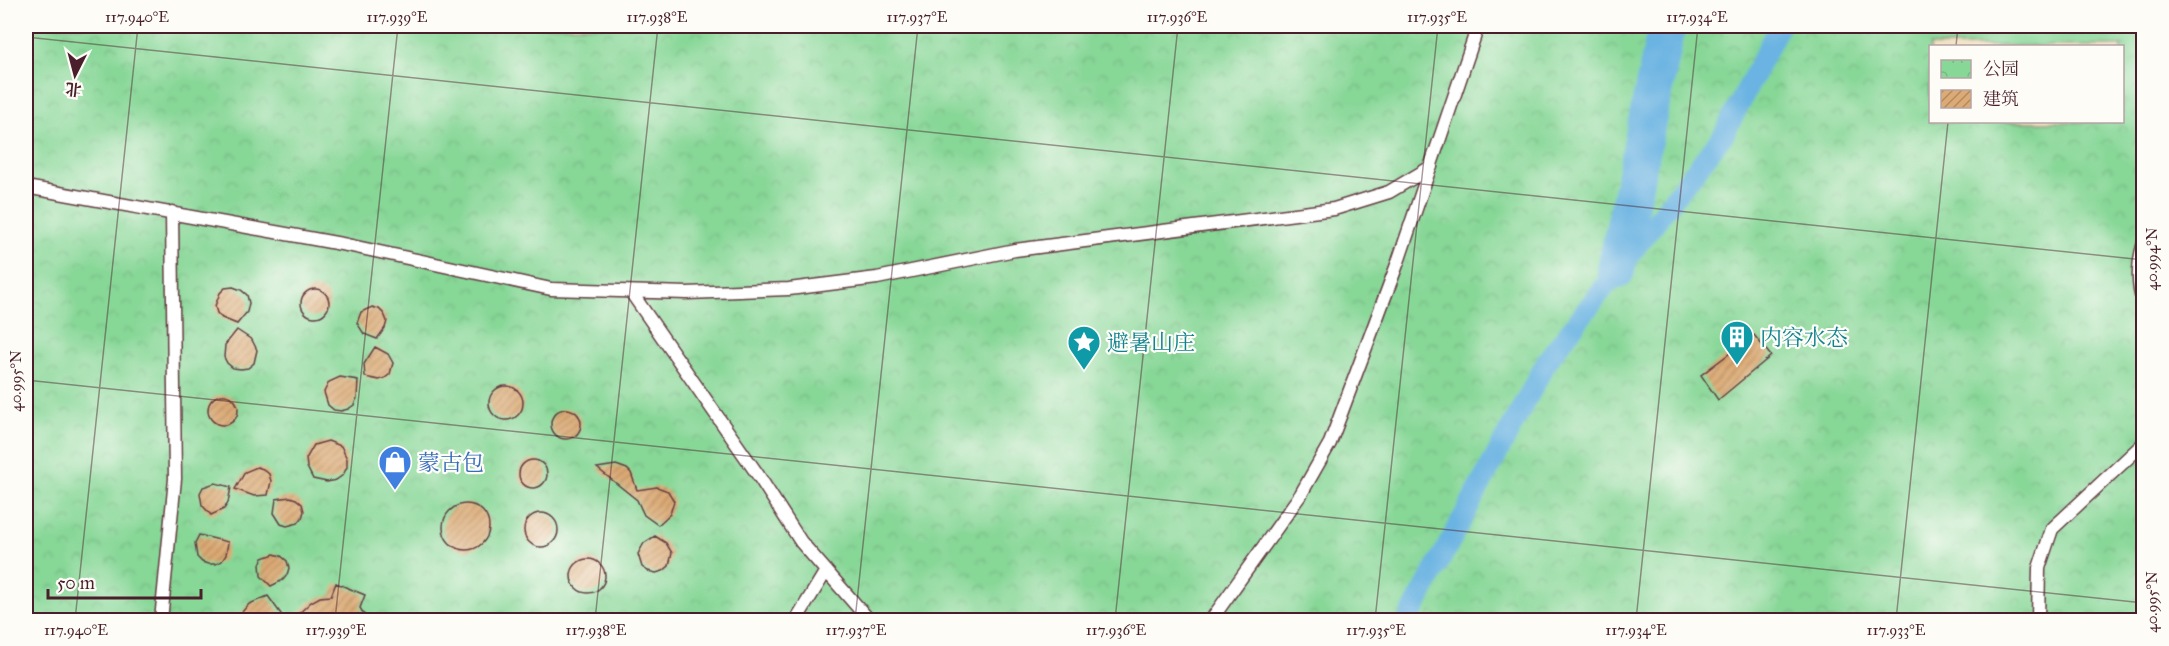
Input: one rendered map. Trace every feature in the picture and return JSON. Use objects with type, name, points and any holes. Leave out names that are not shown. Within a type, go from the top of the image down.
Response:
[{"type":"lane","points":[[1210,621],[1301,494],[1330,443],[1398,262],[1478,26]]},
{"type":"lane","points":[[26,187],[347,245],[551,289],[687,293],[789,289],[877,278],[1015,250],[1334,209],[1389,192],[1431,167]]},
{"type":"lane","points":[[161,621],[175,479],[172,212]]},
{"type":"lane","points":[[2144,242],[2139,263],[2139,292],[2144,305]]},
{"type":"lane","points":[[631,292],[758,475],[801,542],[869,621]]},
{"type":"lane","points":[[2038,621],[2039,568],[2052,530],[2144,443]]},
{"type":"lane","points":[[796,621],[826,571]]},
{"type":"green space","name":"避暑山庄","points":[[26,26],[2143,26],[2143,620],[26,620]]},
{"type":"building","points":[[233,287],[247,295],[249,303],[247,312],[237,324],[222,318],[215,306],[220,293],[225,288]]},
{"type":"building","points":[[315,289],[325,293],[329,303],[325,313],[315,317],[305,313],[301,303],[305,293]]},
{"type":"building","points":[[372,307],[379,309],[387,321],[377,339],[364,334],[357,323],[361,312]]},
{"type":"building","points":[[237,330],[252,340],[257,350],[254,363],[248,368],[233,368],[224,357],[225,345]]},
{"type":"building","name":"内容水态","points":[[1754,335],[1771,356],[1718,400],[1701,375]]},
{"type":"building","points":[[375,347],[388,354],[393,363],[390,374],[379,380],[365,377],[364,364]]},
{"type":"building","points":[[340,377],[358,380],[357,398],[354,405],[341,411],[334,410],[328,405],[324,392],[329,382]]},
{"type":"building","points":[[506,386],[518,391],[523,403],[518,415],[506,420],[494,415],[489,403],[494,391]]},
{"type":"building","points":[[223,395],[233,400],[238,410],[233,420],[223,425],[213,420],[208,410],[213,400]]},
{"type":"building","points":[[566,409],[577,413],[581,424],[577,435],[566,439],[555,435],[551,424],[555,413]]},
{"type":"building","points":[[328,441],[341,446],[347,459],[347,467],[343,475],[327,482],[313,479],[306,459],[314,445]]},
{"type":"building","points":[[533,460],[543,464],[547,474],[543,484],[533,488],[523,484],[519,474],[523,464]]},
{"type":"building","points":[[616,465],[631,473],[637,490],[657,487],[668,491],[674,501],[670,514],[658,525],[644,515],[637,500],[597,468]]},
{"type":"building","points":[[257,467],[269,474],[271,481],[268,495],[254,496],[235,489],[245,472]]},
{"type":"building","points":[[215,483],[231,487],[228,503],[224,509],[211,515],[202,505],[200,493],[203,487]]},
{"type":"building","points":[[290,497],[302,504],[304,511],[298,523],[287,526],[281,524],[274,513],[276,499]]},
{"type":"building","points":[[466,504],[482,511],[489,527],[482,543],[466,550],[450,543],[443,527],[450,511]]},
{"type":"building","points":[[541,513],[553,518],[558,530],[553,542],[541,547],[529,542],[524,530],[529,518]]},
{"type":"building","points":[[199,535],[228,542],[226,555],[222,561],[208,564],[197,557],[195,543]]},
{"type":"building","points":[[655,536],[666,543],[672,553],[669,566],[656,573],[642,567],[638,554],[644,543]]},
{"type":"building","points":[[274,554],[287,561],[289,568],[283,580],[271,586],[261,576],[260,564],[263,558]]},
{"type":"building","points":[[588,559],[600,564],[605,576],[600,588],[588,593],[576,588],[571,576],[576,564]]},
{"type":"building","points":[[336,583],[365,595],[360,608],[368,621],[291,621],[311,602],[320,597],[331,596]]},
{"type":"building","points":[[268,596],[286,621],[234,621],[249,604]]},
{"type":"waterway","points":[[1616,270],[1667,26]]},
{"type":"waterway","points":[[1408,620],[1548,359],[1724,134],[1779,26]]},
{"type":"place","name":"内容水态","points":[[1737,366]]},
{"type":"place","name":"避暑山庄","points":[[1084,371]]},
{"type":"place","name":"蒙古包","points":[[395,491]]}]
